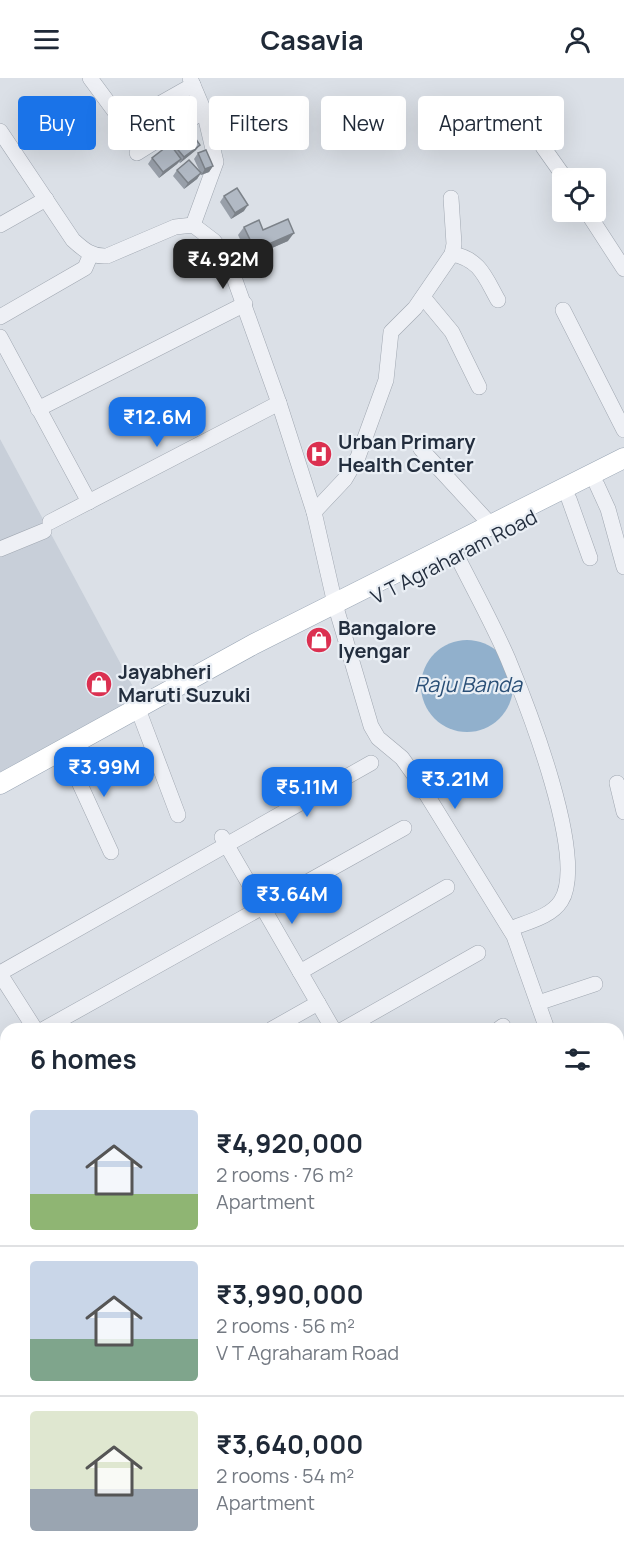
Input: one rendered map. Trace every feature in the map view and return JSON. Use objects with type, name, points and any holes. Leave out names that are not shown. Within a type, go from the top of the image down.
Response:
[{"type":"main road","points":[[336,609],[491,525],[624,458]]},
{"type":"main road","name":"V T Agraharam Road","points":[[0,784],[225,660],[457,556],[624,472]]},
{"type":"main road","name":"V T Agraharam Road","points":[[0,797],[336,609]]},
{"type":"street","points":[[90,78],[124,124],[192,82],[204,111],[216,162],[194,225]]},
{"type":"street","points":[[137,153],[204,111]]},
{"type":"street","points":[[0,131],[73,240],[92,254],[107,256],[176,227],[194,225],[214,241],[227,258],[279,403],[314,512],[336,609],[371,726],[378,738],[402,758],[417,779],[510,929],[545,1023]]},
{"type":"street","points":[[545,150],[558,168]]},
{"type":"street","points":[[314,512],[353,468],[386,380],[391,332],[423,297],[452,254],[451,198]]},
{"type":"street","points":[[0,225],[46,199]]},
{"type":"street","points":[[593,222],[624,269]]},
{"type":"street","points":[[0,317],[85,268],[92,254]]},
{"type":"street","points":[[452,254],[465,256],[475,262],[498,300]]},
{"type":"street","points":[[423,297],[452,332],[479,387]]},
{"type":"street","points":[[39,409],[245,304]]},
{"type":"street","points":[[562,310],[624,430]]},
{"type":"street","points":[[0,337],[88,502]]},
{"type":"street","points":[[0,549],[47,527],[88,502],[279,403]]},
{"type":"street","points":[[421,449],[491,525]]},
{"type":"street","points":[[597,485],[608,509],[624,567]]},
{"type":"street","points":[[569,499],[590,558]]},
{"type":"street","points":[[457,556],[507,658],[562,815],[568,866],[566,889],[562,900],[548,914],[510,929]]},
{"type":"street","points":[[141,717],[178,815]]},
{"type":"street","points":[[68,758],[111,852]]},
{"type":"street","points":[[31,1023],[0,973],[224,841],[371,763]]},
{"type":"street","points":[[617,783],[624,812]]},
{"type":"street","points":[[55,1023],[404,828]]},
{"type":"street","points":[[224,841],[330,1023]]},
{"type":"street","points":[[300,972],[447,887]]},
{"type":"street","points":[[355,1023],[478,953]]},
{"type":"street","points":[[538,1003],[595,984]]},
{"type":"street","points":[[283,1023],[318,1003]]},
{"type":"shaded area","points":[[0,439],[138,696],[0,772]]},
{"type":"water","name":"Raju Banda","points":[[467,640],[485,643],[500,653],[510,668],[513,686],[510,704],[500,719],[485,729],[467,732],[449,729],[434,719],[424,704],[421,686],[424,668],[434,653],[449,643]]},
{"type":"building","points":[[162,150],[174,150],[181,159],[163,172],[152,158]]},
{"type":"building","points":[[178,150],[193,150],[184,157]]},
{"type":"building","points":[[206,150],[213,166],[205,169],[198,153]]},
{"type":"building","points":[[189,160],[201,173],[188,183],[177,170]]},
{"type":"building","points":[[237,188],[248,205],[235,213],[224,196]]},
{"type":"building","points":[[288,219],[294,233],[255,250],[244,227],[259,220],[263,230]]},
{"type":"place","name":"Urban Primary Health Center","points":[[319,454]]},
{"type":"place","name":"Bangalore Iyengar","points":[[319,640]]},
{"type":"place","name":"Jayabheri Maruti Suzuki","points":[[99,684]]}]
